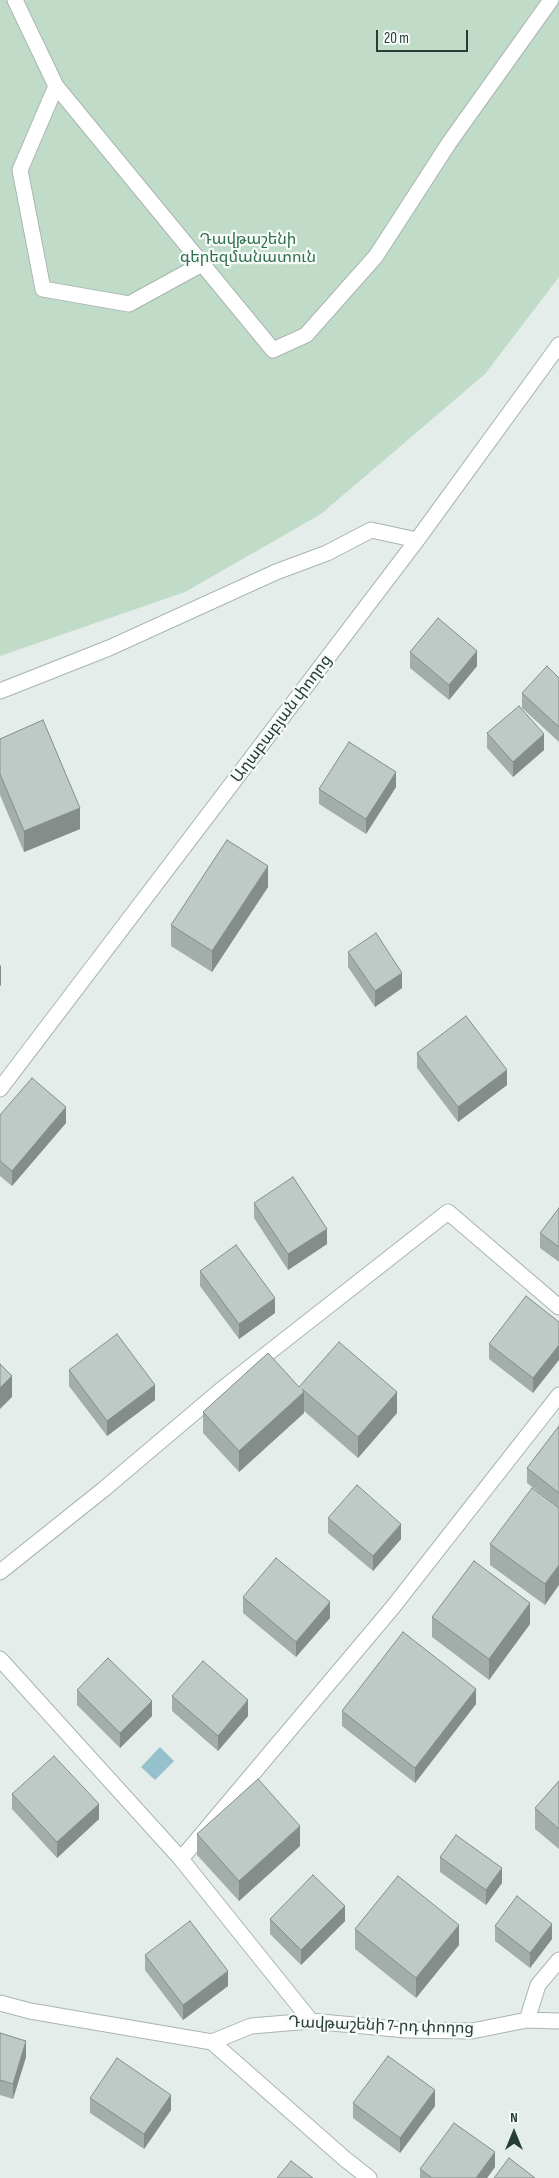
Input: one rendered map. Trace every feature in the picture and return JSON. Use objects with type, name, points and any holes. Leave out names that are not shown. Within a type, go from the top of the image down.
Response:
[{"type":"street","points":[[15,0],[56,86],[273,350],[306,336],[376,256],[449,143],[551,0]]},
{"type":"street","points":[[56,86],[20,170],[43,289],[129,304],[202,264]]},
{"type":"street","name":"Աղաբաբյան փողոց","points":[[0,1089],[417,540],[559,345]]},
{"type":"street","points":[[0,691],[109,648],[276,572],[327,553],[371,530],[417,540]]},
{"type":"street","points":[[0,1572],[104,1489],[221,1390],[448,1212],[559,1307]]},
{"type":"street","points":[[181,1858],[392,1607],[559,1395]]},
{"type":"street","points":[[0,1659],[181,1858],[311,2021]]},
{"type":"street","points":[[527,2020],[538,1985],[559,1960]]},
{"type":"street","points":[[0,2003],[30,2011],[212,2042],[345,2159],[370,2178]]},
{"type":"street","name":"Դավթաշենի 7-րդ փողոց","points":[[212,2042],[251,2026],[311,2021],[406,2030],[472,2031],[527,2020],[559,2021]]},
{"type":"green space","name":"Դավթաշենի գերեզմանատուն","points":[[0,0],[559,0],[559,277],[485,374],[321,514],[185,592],[0,656]]},
{"type":"water","points":[[160,1747],[174,1761],[155,1780],[141,1767]]},
{"type":"building","points":[[438,618],[477,651],[449,685],[410,652]]},
{"type":"building","points":[[547,666],[559,678],[559,727],[522,693]]},
{"type":"building","points":[[519,706],[544,734],[513,762],[487,733]]},
{"type":"building","points":[[43,720],[80,808],[24,831],[0,774],[0,739]]},
{"type":"building","points":[[349,742],[396,772],[366,819],[319,789]]},
{"type":"building","points":[[227,840],[268,866],[212,951],[171,925]]},
{"type":"building","points":[[376,933],[402,973],[375,991],[348,952]]},
{"type":"building","points":[[466,1016],[507,1070],[458,1107],[417,1053]]},
{"type":"building","points":[[32,1078],[66,1107],[12,1171],[0,1161],[0,1115]]},
{"type":"building","points":[[293,1177],[327,1229],[288,1254],[254,1203]]},
{"type":"building","points":[[559,1208],[559,1247],[540,1233]]},
{"type":"building","points":[[236,1245],[275,1298],[239,1324],[200,1271]]},
{"type":"building","points":[[526,1296],[559,1322],[559,1345],[533,1378],[489,1344]]},
{"type":"building","points":[[117,1334],[155,1385],[107,1421],[69,1370]]},
{"type":"building","points":[[339,1342],[397,1392],[358,1437],[302,1389],[304,1392],[239,1451],[203,1412],[268,1353],[299,1387]]},
{"type":"building","points":[[0,1364],[12,1376],[0,1388]]},
{"type":"building","points":[[559,1426],[559,1493],[527,1468]]},
{"type":"building","points":[[357,1485],[401,1524],[373,1556],[328,1518]]},
{"type":"building","points":[[532,1488],[559,1508],[559,1565],[545,1584],[490,1544]]},
{"type":"building","points":[[276,1558],[330,1602],[296,1642],[243,1597]]},
{"type":"building","points":[[474,1561],[530,1603],[489,1659],[432,1617]]},
{"type":"building","points":[[403,1632],[476,1689],[415,1768],[342,1711]]},
{"type":"building","points":[[108,1658],[152,1701],[120,1733],[77,1690]]},
{"type":"building","points":[[203,1661],[248,1700],[218,1736],[172,1696]]},
{"type":"building","points":[[54,1756],[99,1804],[57,1842],[12,1794]]},
{"type":"building","points":[[258,1779],[300,1826],[239,1881],[197,1834]]},
{"type":"building","points":[[559,1781],[559,1829],[535,1808]]},
{"type":"building","points":[[456,1835],[502,1868],[486,1890],[440,1857]]},
{"type":"building","points":[[313,1875],[345,1906],[301,1950],[270,1919]]},
{"type":"building","points":[[398,1876],[459,1925],[416,1978],[355,1929]]},
{"type":"building","points":[[517,1896],[552,1924],[530,1953],[495,1926]]},
{"type":"building","points":[[190,1921],[228,1971],[183,2005],[145,1955]]},
{"type":"building","points":[[0,2033],[26,2041],[13,2084],[0,2080]]},
{"type":"building","points":[[388,2056],[435,2090],[400,2138],[353,2103]]},
{"type":"building","points":[[117,2058],[171,2095],[144,2134],[90,2098]]},
{"type":"building","points":[[454,2123],[495,2152],[476,2178],[432,2178],[420,2169]]},
{"type":"building","points":[[509,2158],[535,2178],[494,2178]]},
{"type":"building","points":[[291,2161],[313,2178],[277,2178]]}]
